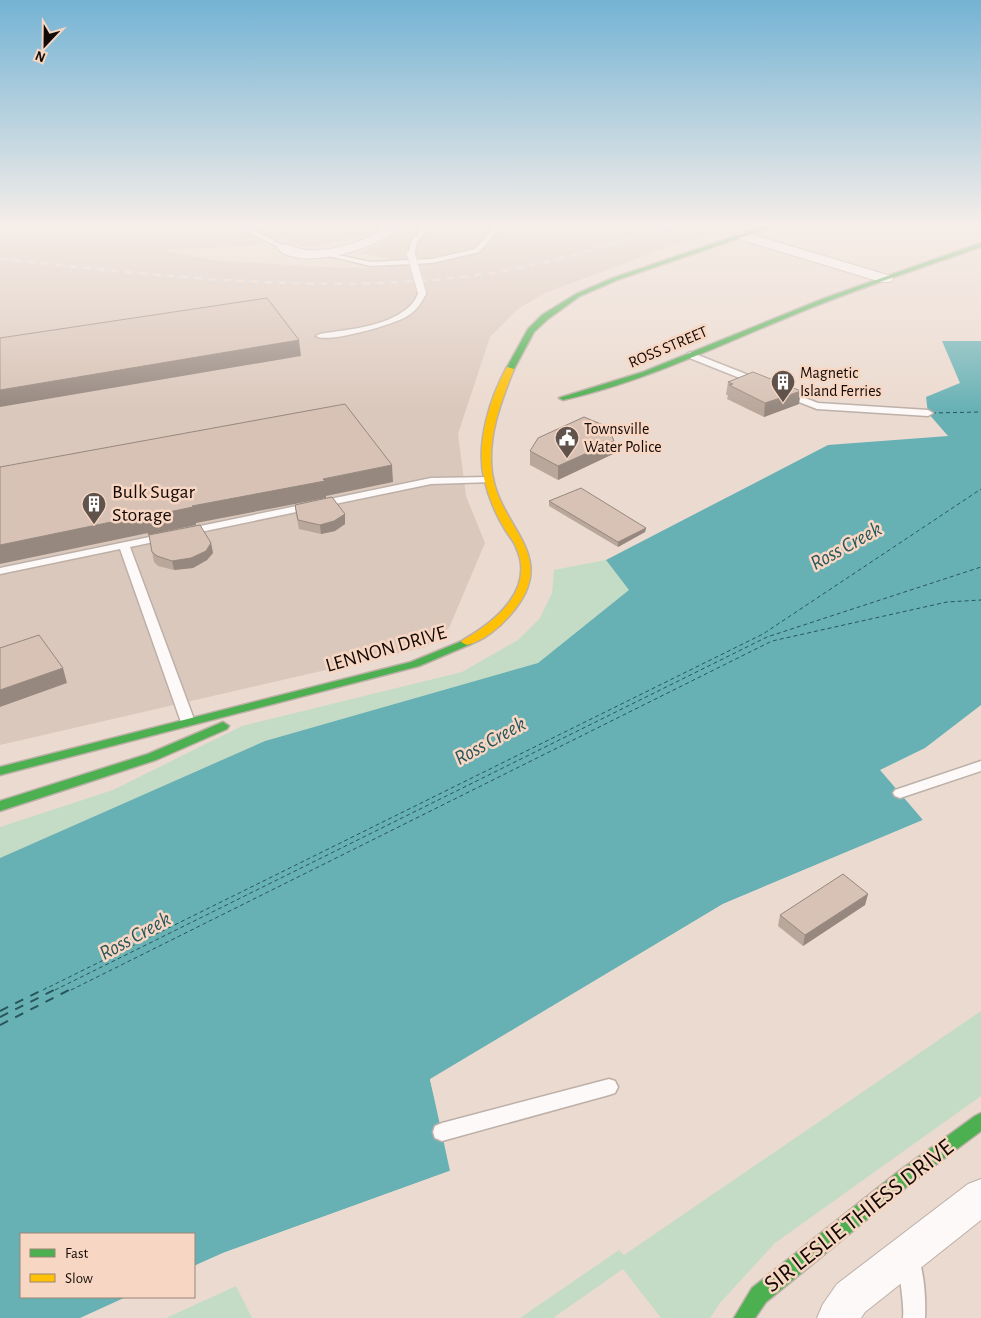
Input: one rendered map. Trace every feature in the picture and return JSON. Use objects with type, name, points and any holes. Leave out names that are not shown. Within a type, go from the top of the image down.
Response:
[{"type":"street","name":"LENNON DRIVE","points":[[0,771],[435,658],[471,642],[488,631],[511,609],[526,579],[526,558],[500,511],[489,480],[485,457],[488,424],[520,348],[543,319],[569,300],[597,287]]},
{"type":"street","name":"ROSS STREET","points":[[563,398],[612,387],[780,318],[866,287]]},
{"type":"street","points":[[0,806],[160,754],[288,697]]},
{"type":"street","name":"SIR LESLIE THIESS DRIVE","points":[[744,1318],[760,1294],[904,1178],[981,1121]]},
{"type":"street","points":[[837,1318],[851,1298],[981,1197]]},
{"type":"lane","points":[[320,336],[370,328],[395,319],[415,306],[422,293],[420,287]]},
{"type":"lane","points":[[690,355],[818,406],[928,413]]},
{"type":"lane","points":[[0,571],[422,483],[489,480]]},
{"type":"lane","points":[[124,545],[188,722]]},
{"type":"lane","points":[[900,793],[981,766]]},
{"type":"lane","points":[[442,1132],[609,1086]]},
{"type":"lane","points":[[908,1254],[915,1296],[914,1318]]},
{"type":"shaded area","points":[[0,287],[562,287],[545,293],[518,309],[490,337],[458,434],[466,496],[485,543],[449,628],[426,647],[0,745]]},
{"type":"green space","points":[[606,560],[630,590],[538,663],[265,741],[0,858],[0,827],[113,790],[242,726],[462,672],[518,640],[540,618],[552,593],[554,570]]},
{"type":"green space","points":[[981,1011],[981,1096],[775,1243],[720,1303],[710,1318],[661,1318],[623,1269],[553,1318],[520,1318],[619,1250],[624,1255]]},
{"type":"green space","points":[[236,1286],[252,1318],[166,1318]]},
{"type":"water","name":"Ross Creek","points":[[942,341],[981,341],[981,705],[925,748],[880,770],[923,820],[723,904],[430,1079],[450,1171],[223,1253],[195,1266],[195,1233],[20,1233],[20,1298],[124,1298],[80,1318],[0,1318],[0,858],[265,741],[538,663],[629,590],[606,560],[828,445],[948,436],[928,413],[926,397],[960,383]]},
{"type":"pier","points":[[922,815],[926,819],[924,822],[724,906],[433,1081],[438,1100],[435,1100],[430,1080],[723,904],[923,820],[920,816]]},
{"type":"pier","points":[[452,1170],[451,1173],[224,1255],[195,1269],[195,1266],[223,1253]]},
{"type":"building","points":[[267,298],[299,340],[0,390],[0,338]]},
{"type":"building","points":[[753,372],[801,391],[765,403],[729,385],[733,384],[728,382]]},
{"type":"building","name":"Bulk Sugar Storage","points":[[345,404],[392,465],[323,479],[325,481],[0,545],[0,467]]},
{"type":"building","points":[[584,417],[608,427],[614,441],[558,466],[530,451],[538,438]]},
{"type":"building","points":[[581,488],[646,528],[618,542],[549,501]]},
{"type":"building","points":[[332,497],[345,514],[334,521],[320,525],[298,520],[295,505]]},
{"type":"building","points":[[200,525],[211,543],[206,551],[191,558],[172,561],[157,556],[152,552],[149,535]]},
{"type":"building","points":[[39,635],[63,668],[0,690],[0,648]]},
{"type":"building","points":[[843,874],[868,894],[805,935],[780,915]]},
{"type":"ferry route","points":[[932,413],[981,412]]},
{"type":"ferry route","points":[[43,990],[763,634],[981,489]]},
{"type":"ferry route","points":[[55,990],[767,637],[981,567]]},
{"type":"ferry route","points":[[71,990],[772,641],[947,602],[981,600]]},
{"type":"ferry route","points":[[0,1011],[46,988]]},
{"type":"ferry route","points":[[0,1017],[58,988]]},
{"type":"ferry route","points":[[0,1025],[73,988]]},
{"type":"traffic: fast","points":[[510,369],[531,331],[545,317],[578,295],[598,287]]},
{"type":"traffic: fast","points":[[563,398],[645,374],[777,319],[862,287]]},
{"type":"traffic: fast","points":[[0,771],[415,664],[467,642]]},
{"type":"traffic: fast","points":[[0,806],[152,757],[223,726]]},
{"type":"traffic: fast","points":[[744,1318],[759,1295],[904,1178],[981,1121]]},
{"type":"traffic: slow","points":[[467,642],[480,635],[503,617],[513,606],[525,580],[526,566],[523,551],[496,502],[487,472],[486,458],[492,419],[510,369]]},
{"type":"place","name":"Magnetic Island Ferries","points":[[783,403]]},
{"type":"place","name":"Townsville Water Police","points":[[567,459]]},
{"type":"place","name":"Bulk Sugar Storage","points":[[94,525]]}]
